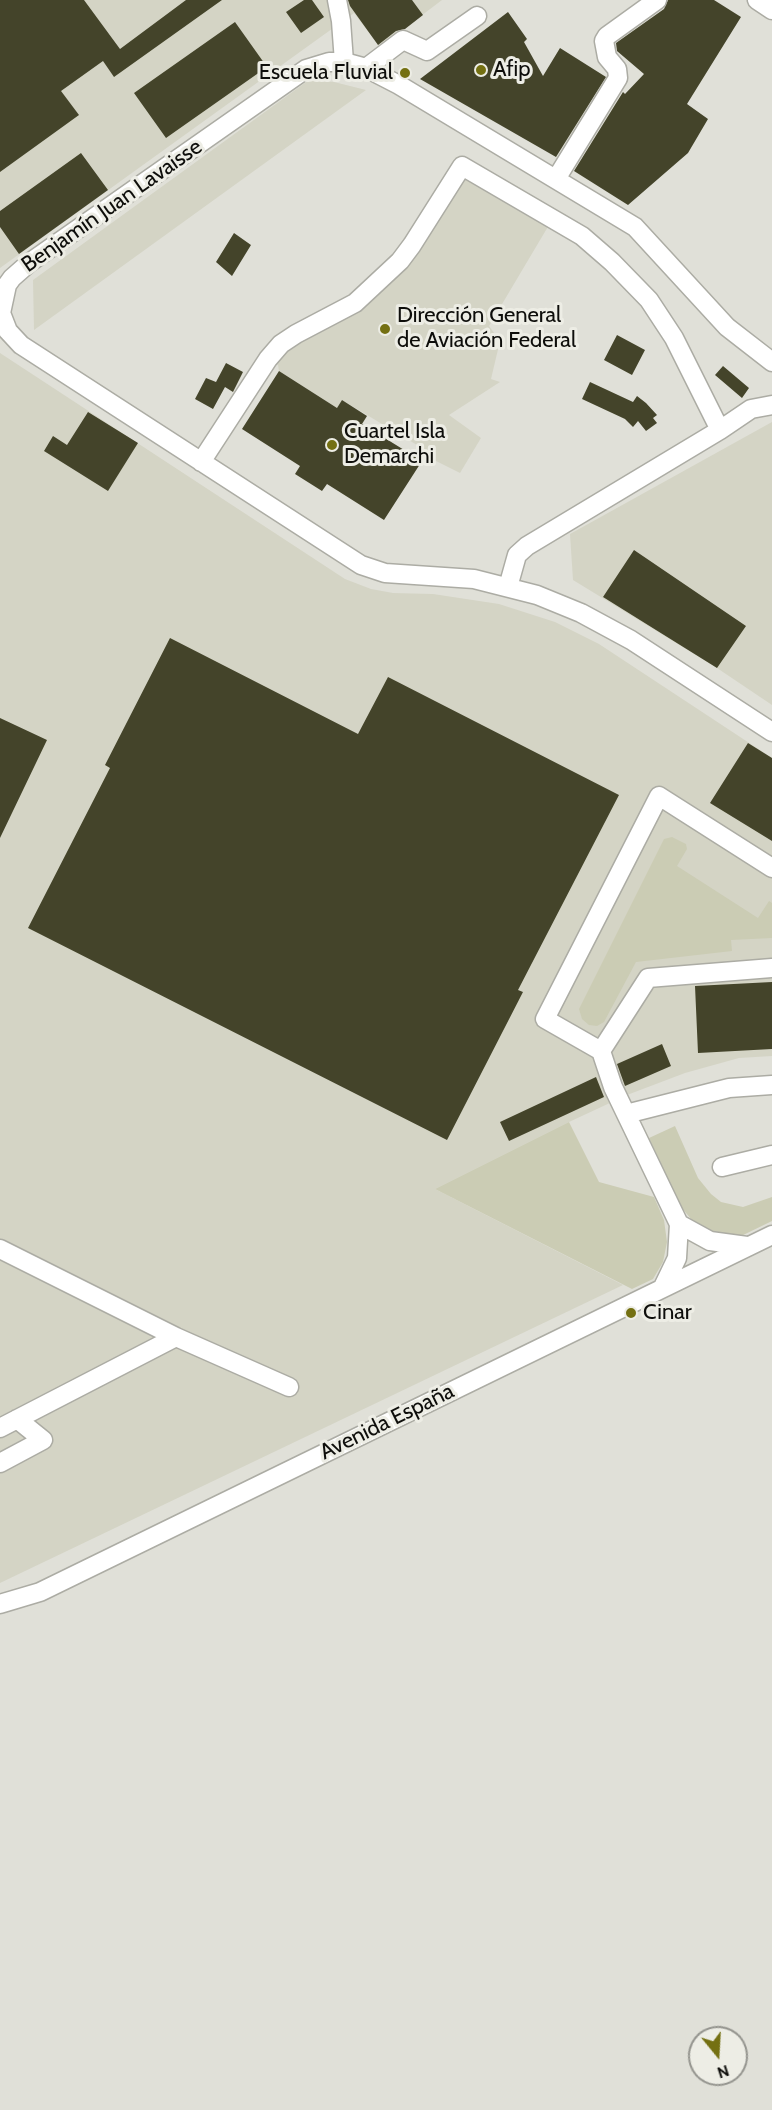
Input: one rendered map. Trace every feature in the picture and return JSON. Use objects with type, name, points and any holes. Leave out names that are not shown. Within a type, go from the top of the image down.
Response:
[{"type":"street","points":[[337,0],[342,21],[344,62]]},
{"type":"street","points":[[556,179],[618,78],[617,69],[607,57],[604,41],[607,36],[657,0]]},
{"type":"street","points":[[366,68],[403,40],[428,51],[477,16]]},
{"type":"street","name":"Benjamín Juan Lavaisse","points":[[772,362],[728,327],[635,227],[399,85],[366,68],[344,62],[329,62],[306,69],[28,263],[7,285],[1,313],[3,323],[13,339],[361,565],[385,573],[474,579],[537,595],[581,613],[631,640],[772,732]]},
{"type":"street","points":[[201,462],[268,358],[281,344],[296,334],[355,303],[388,273],[412,245],[462,166],[582,236],[649,300],[674,338],[720,430]]},
{"type":"street","points":[[508,587],[517,555],[527,546],[751,409],[772,405]]},
{"type":"street","points":[[663,1287],[678,1258],[679,1224],[613,1087],[601,1051],[545,1018],[659,796],[772,868]]},
{"type":"street","points":[[601,1051],[648,978],[772,968]]},
{"type":"street","points":[[626,1114],[729,1088],[772,1085]]},
{"type":"street","points":[[722,1167],[772,1155]]},
{"type":"street","points":[[679,1224],[710,1241],[748,1246]]},
{"type":"street","name":"Avenida España","points":[[0,1604],[40,1592],[772,1235]]},
{"type":"street","points":[[0,1250],[176,1337],[289,1387]]},
{"type":"street","points":[[0,1428],[176,1337]]},
{"type":"street","points":[[0,1463],[43,1440],[17,1419]]},
{"type":"shaded area","points":[[0,0],[442,0],[380,47],[354,13],[0,268]]},
{"type":"shaded area","points":[[309,80],[334,82],[366,90],[34,330],[33,280]]},
{"type":"shaded area","points":[[451,172],[549,225],[489,326],[500,341],[491,379],[500,382],[449,415],[481,438],[460,473],[432,459],[432,454],[342,400],[337,408],[279,371],[278,365],[263,355],[292,326],[351,297],[398,255]]},
{"type":"shaded area","points":[[0,353],[345,579],[371,589],[393,593],[433,594],[499,604],[555,622],[599,644],[772,758],[772,1056],[739,1058],[685,1073],[627,1095],[435,1189],[623,1285],[0,1583]]},
{"type":"shaded area","points":[[772,422],[772,705],[717,668],[573,580],[570,534]]},
{"type":"green space","points":[[672,837],[686,844],[687,849],[677,866],[758,918],[769,901],[772,903],[772,938],[731,940],[732,951],[636,962],[604,1022],[597,1026],[589,1025],[582,1019],[579,1009],[664,839]]},
{"type":"green space","points":[[569,1122],[599,1182],[654,1197],[664,1220],[667,1242],[663,1262],[653,1279],[632,1289],[435,1189]]},
{"type":"green space","points":[[675,1126],[698,1178],[711,1194],[721,1202],[743,1207],[772,1197],[772,1221],[737,1238],[713,1233],[697,1226],[681,1207],[649,1138]]},
{"type":"building","points":[[0,0],[84,0],[120,49],[186,0],[222,0],[114,77],[103,61],[61,91],[79,115],[0,172]]},
{"type":"building","points":[[304,0],[312,0],[324,17],[301,33],[286,12]]},
{"type":"building","points":[[348,0],[412,0],[423,15],[378,45]]},
{"type":"building","points":[[668,0],[714,0],[741,17],[687,104],[708,119],[688,153],[628,205],[574,171],[623,92],[625,94],[644,74],[617,51],[616,43],[664,9]]},
{"type":"building","points":[[508,12],[527,39],[524,42],[543,76],[560,48],[606,77],[556,157],[420,79]]},
{"type":"building","points":[[235,22],[267,67],[166,138],[134,93]]},
{"type":"building","points":[[81,153],[108,190],[19,254],[0,227],[0,211]]},
{"type":"building","points":[[234,233],[251,245],[232,276],[216,262]]},
{"type":"building","points":[[617,335],[645,350],[632,375],[604,360]]},
{"type":"building","points":[[226,363],[243,372],[233,392],[225,387],[213,409],[195,399],[206,378],[216,382]]},
{"type":"building","points":[[723,366],[749,388],[742,398],[715,375]]},
{"type":"building","name":"Cuartel Isla Demarchi","points":[[279,371],[337,408],[342,400],[367,416],[362,424],[422,461],[384,520],[327,484],[322,491],[295,474],[300,466],[242,429]]},
{"type":"building","points":[[590,382],[633,402],[637,396],[657,415],[653,418],[657,423],[646,431],[638,421],[633,427],[625,419],[582,399]]},
{"type":"building","points":[[88,412],[138,443],[108,491],[44,451],[53,436],[67,445]]},
{"type":"building","points":[[634,550],[746,626],[717,668],[603,597]]},
{"type":"building","points":[[170,638],[358,734],[388,677],[619,795],[518,990],[523,992],[447,1140],[28,928],[110,768],[105,765]]},
{"type":"building","points":[[0,718],[47,740],[0,838]]},
{"type":"building","points":[[748,743],[772,758],[772,841],[710,803]]},
{"type":"building","points":[[772,982],[772,1049],[698,1053],[695,986]]},
{"type":"building","points":[[662,1044],[671,1066],[625,1086],[617,1064]]},
{"type":"building","points":[[596,1077],[604,1097],[509,1141],[500,1122]]},
{"type":"place","name":"Afip","points":[[481,70]]},
{"type":"place","name":"Escuela Fluvial","points":[[405,73]]},
{"type":"place","name":"Dirección General de Aviación Federal","points":[[385,329]]},
{"type":"place","name":"Cuartel Isla Demarchi","points":[[332,445]]},
{"type":"place","name":"Cinar","points":[[631,1313]]}]
